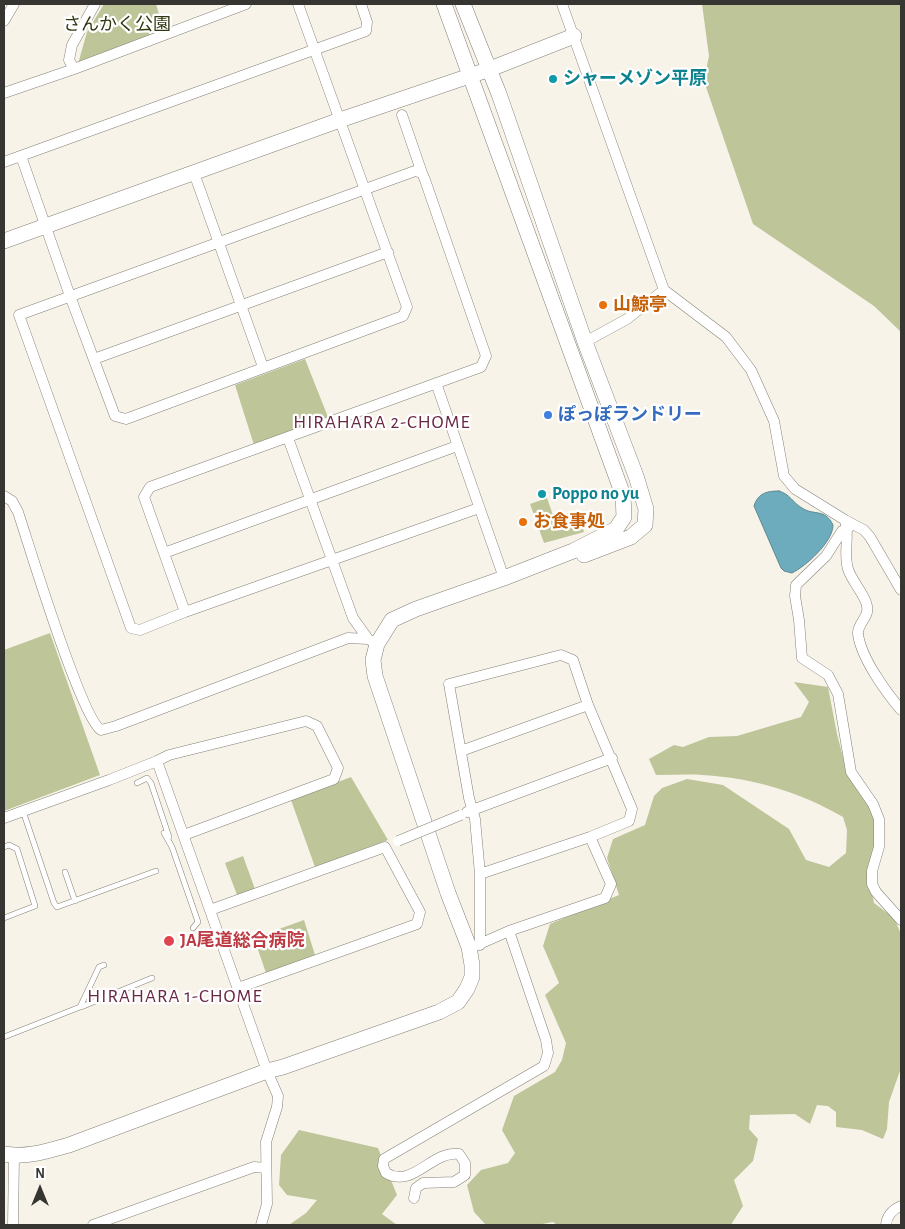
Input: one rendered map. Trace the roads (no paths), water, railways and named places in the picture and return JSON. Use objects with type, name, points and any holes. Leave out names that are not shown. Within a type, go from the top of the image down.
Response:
[{"type":"street","points":[[4,21],[14,4]]},
{"type":"street","points":[[74,69],[69,60],[72,45],[95,4]]},
{"type":"street","points":[[21,156],[70,296],[115,416],[126,418],[403,316],[408,306],[298,4]]},
{"type":"street","points":[[4,162],[366,30],[367,22],[361,4]]},
{"type":"street","points":[[372,642],[392,620],[416,609],[574,551],[616,529],[624,517],[623,495],[444,4]]},
{"type":"street","points":[[463,4],[490,69],[585,342],[636,476],[646,509],[645,525],[631,536],[548,569],[504,578]]},
{"type":"street","points":[[562,4],[664,290],[726,337],[751,370],[774,421],[784,476],[795,489],[846,525],[864,530],[901,590]]},
{"type":"street","points":[[4,93],[74,69],[241,5]]},
{"type":"street","points":[[4,242],[340,120],[490,69],[574,36]]},
{"type":"street","points":[[185,612],[144,497],[150,487],[481,367],[486,356],[402,115]]},
{"type":"street","points":[[422,173],[415,171],[219,244],[19,315],[131,628],[140,630],[185,612],[480,508]]},
{"type":"street","points":[[194,173],[263,368]]},
{"type":"street","points":[[94,359],[388,252]]},
{"type":"street","points":[[585,342],[627,318],[664,290]]},
{"type":"street","points":[[436,383],[504,578]]},
{"type":"street","points":[[595,419],[611,414]]},
{"type":"street","points":[[288,438],[353,618],[372,642],[374,676],[448,893],[475,946]]},
{"type":"street","points":[[164,553],[457,446]]},
{"type":"street","points":[[4,496],[12,501],[18,512],[86,709],[96,726],[101,730],[348,638],[372,642]]},
{"type":"street","points":[[846,525],[848,568],[868,607],[867,615],[860,624],[858,633],[861,644],[867,660],[901,710]]},
{"type":"street","points":[[846,525],[826,556],[796,585],[795,596],[802,658],[828,675],[838,694],[851,772],[873,804],[879,819],[879,847],[872,871],[872,884],[876,892],[901,920]]},
{"type":"street","points":[[13,1225],[9,1155],[35,1155],[69,1145],[267,1071],[439,1012],[458,1002],[467,989],[472,977],[480,874],[472,809],[449,684],[561,655],[573,660],[588,705],[632,809],[629,822],[480,874]]},
{"type":"street","points":[[461,751],[588,705]]},
{"type":"street","points":[[4,818],[169,755],[306,721],[317,726],[338,768],[334,779],[184,835]]},
{"type":"street","points":[[210,910],[385,847],[472,809],[612,758]]},
{"type":"street","points":[[157,761],[267,1071],[278,1096],[277,1107],[266,1142],[268,1204],[261,1225]]},
{"type":"street","points":[[475,946],[509,931],[605,898],[610,884],[590,837]]},
{"type":"street","points":[[238,988],[417,924],[420,912],[385,847]]},
{"type":"street","points":[[414,1198],[416,1188],[423,1183],[454,1182],[465,1175],[465,1163],[459,1154],[449,1152],[404,1178],[392,1177],[386,1174],[383,1166],[384,1159],[544,1066],[548,1053],[546,1040],[509,931]]},
{"type":"street","points":[[93,1225],[254,1167],[266,1168]]},
{"type":"street","points":[[886,1225],[887,1219],[894,1209],[901,1206]]},
{"type":"lane","points":[[137,782],[147,778],[151,783],[198,922],[193,928]]},
{"type":"lane","points":[[23,811],[57,907],[156,871]]},
{"type":"lane","points":[[164,833],[172,847]]},
{"type":"lane","points":[[4,847],[9,845],[17,849],[35,906],[4,918]]},
{"type":"lane","points":[[65,872],[75,901]]},
{"type":"lane","points":[[80,1007],[99,967],[104,965]]},
{"type":"lane","points":[[4,1037],[152,978]]},
{"type":"water","points":[[779,491],[786,494],[802,508],[823,514],[833,525],[829,539],[824,546],[804,565],[792,573],[781,568],[754,506],[758,498],[764,494]]},
{"type":"place","name":"シャーメゾン平原","points":[[553,79]]},
{"type":"place","name":"山鯨亭","points":[[603,305]]},
{"type":"place","name":"ぽっぽランドリー","points":[[548,415]]},
{"type":"place","name":"Poppo no yu","points":[[542,494]]},
{"type":"place","name":"お食事処","points":[[523,522]]},
{"type":"place","name":"JA尾道総合病院","points":[[169,941]]},
{"type":"district","name":"HIRAHARA 2-CHOME","points":[[382,422]]},
{"type":"district","name":"HIRAHARA 1-CHOME","points":[[175,996]]},
{"type":"park label","name":"さんかく公園","points":[[117,25]]}]
